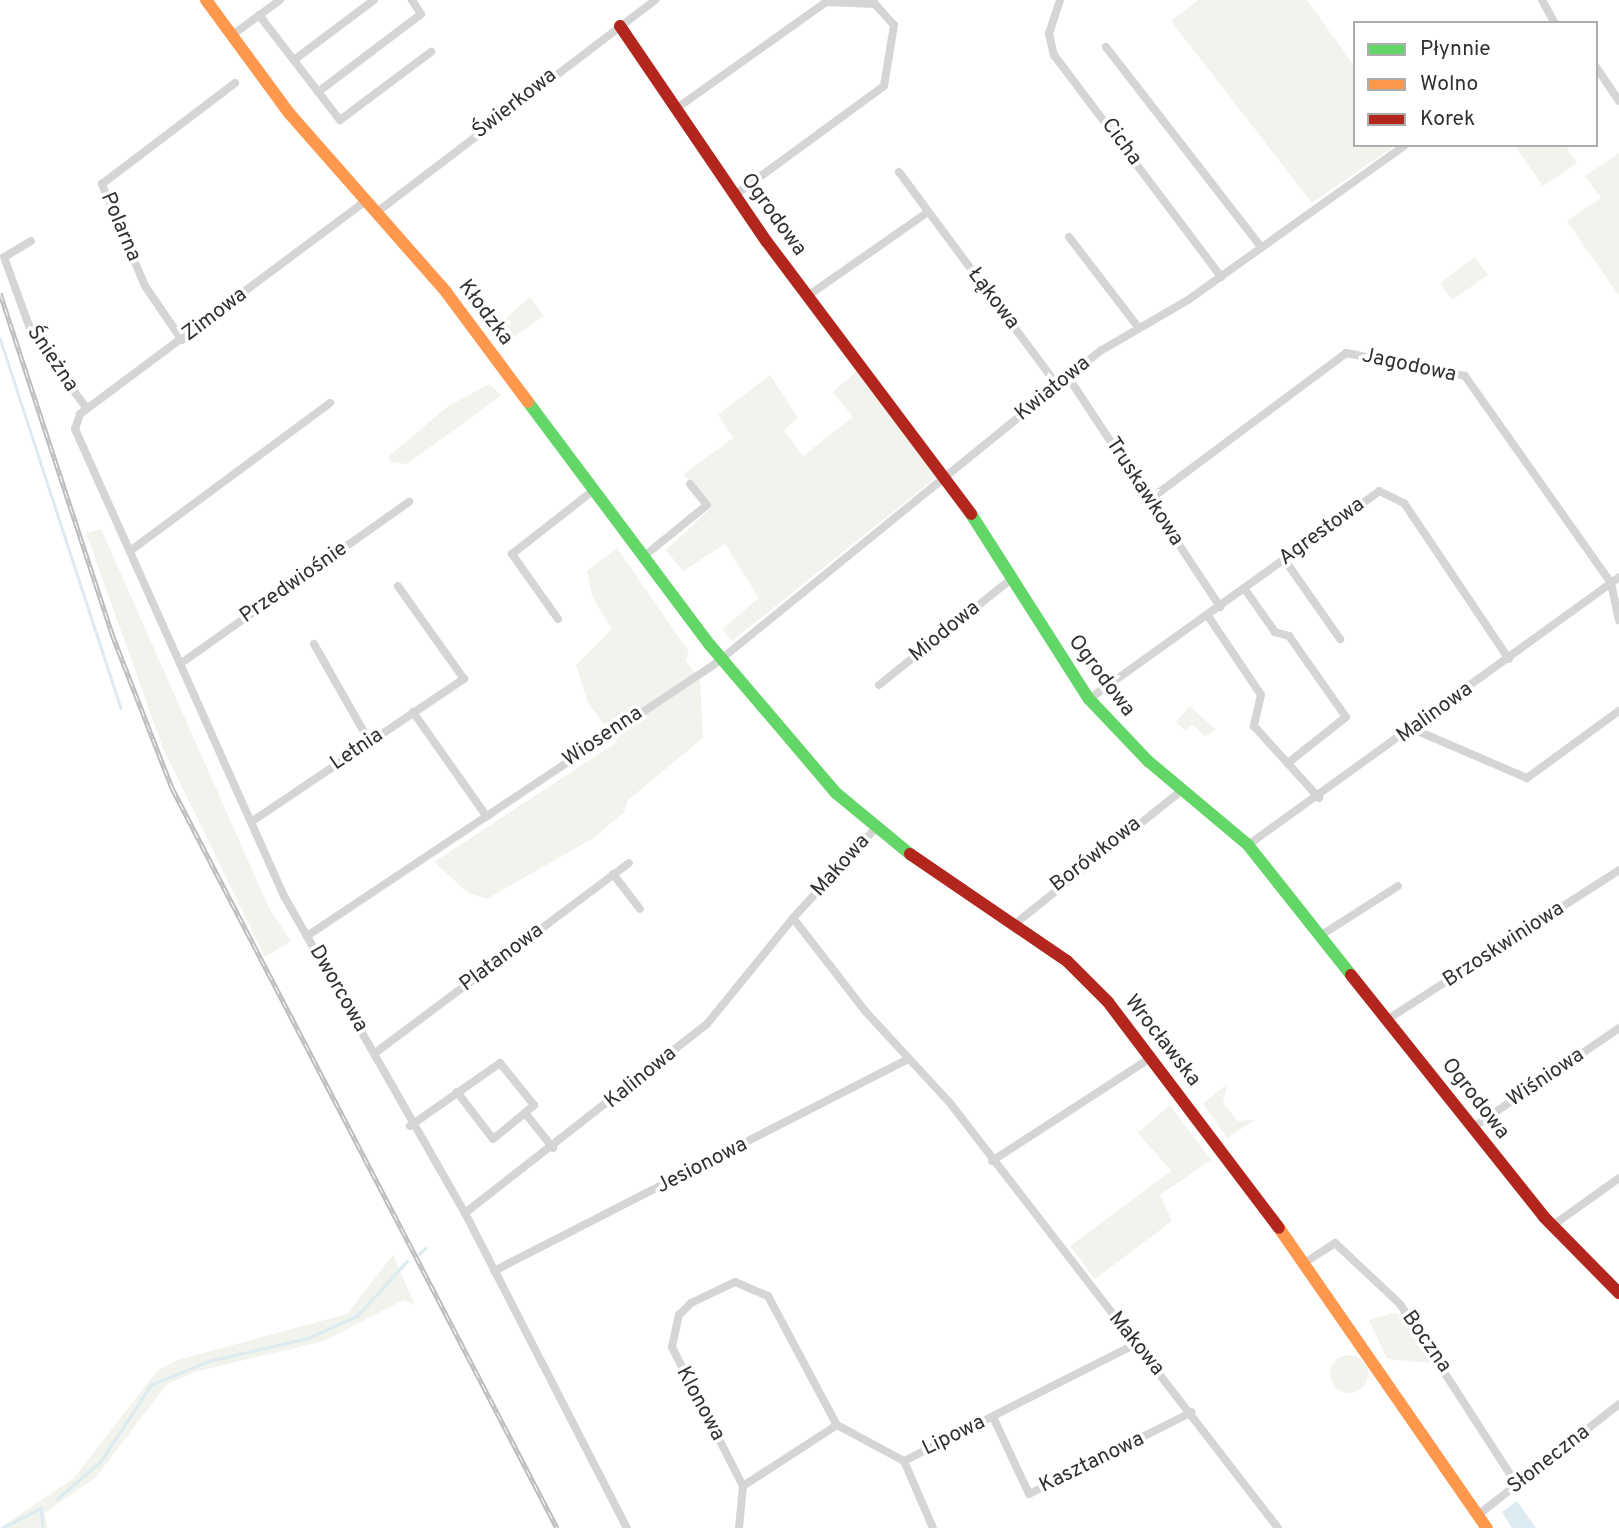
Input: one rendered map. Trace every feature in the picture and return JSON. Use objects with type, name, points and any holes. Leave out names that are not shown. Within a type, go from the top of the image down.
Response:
[{"type":"main road","name":"Kłodzka","points":[[205,0],[231,36],[446,292],[721,659]]},
{"type":"main road","name":"Ogrodowa","points":[[620,26],[735,195],[947,476],[1010,580],[1089,699],[1182,790],[1248,845],[1323,934],[1472,1128],[1552,1226],[1619,1293]]},
{"type":"main road","name":"Wrocławska","points":[[721,659],[874,830],[1015,924],[1092,984],[1152,1057],[1306,1262],[1487,1528]]},
{"type":"street","points":[[231,36],[280,0]]},
{"type":"street","points":[[294,60],[374,0]]},
{"type":"street","points":[[318,92],[421,14],[412,0]]},
{"type":"street","name":"Świerkowa","points":[[377,212],[655,0]]},
{"type":"street","name":"Cicha","points":[[1060,0],[1049,34],[1054,55],[1221,278]]},
{"type":"street","points":[[1542,0],[1554,21]]},
{"type":"street","points":[[677,108],[826,2],[874,4],[894,24],[884,86],[735,195]]},
{"type":"street","points":[[259,15],[340,120],[431,52]]},
{"type":"street","points":[[1106,47],[1262,248]]},
{"type":"street","points":[[1598,70],[1619,101]]},
{"type":"street","name":"Polarna","points":[[181,340],[145,286],[102,184],[235,83]]},
{"type":"street","name":"Kwiatowa","points":[[721,659],[1068,377],[1138,327],[1221,278],[1402,147]]},
{"type":"street","name":"Łąkowa","points":[[899,172],[1058,386]]},
{"type":"street","name":"Zimowa","points":[[87,409],[367,200]]},
{"type":"street","points":[[809,295],[928,212]]},
{"type":"street","points":[[1069,237],[1138,327]]},
{"type":"street","name":"Śnieżna","points":[[31,241],[4,257],[32,334],[87,409]]},
{"type":"street","name":"Jagodowa","points":[[1149,500],[1346,353],[1465,376],[1615,580]]},
{"type":"street","name":"Truskawkowa","points":[[1068,377],[1220,607]]},
{"type":"street","points":[[130,551],[330,403]]},
{"type":"street","name":"Dworcowa","points":[[87,409],[75,421],[78,436],[251,822],[307,936],[374,1053],[410,1126],[465,1213],[627,1528]]},
{"type":"street","points":[[643,557],[707,505],[690,484]]},
{"type":"street","points":[[558,619],[512,554],[594,490]]},
{"type":"street","name":"Agrestowa","points":[[1089,699],[1208,617],[1379,491],[1391,494],[1509,659]]},
{"type":"street","name":"Przedwiośnie","points":[[180,664],[409,502]]},
{"type":"street","points":[[1284,559],[1340,639]]},
{"type":"street","name":"Miodowa","points":[[879,685],[1010,580]]},
{"type":"street","points":[[1615,580],[1619,620]]},
{"type":"street","name":"Malinowa","points":[[1248,845],[1319,798],[1615,580]]},
{"type":"street","name":"Letnia","points":[[251,822],[464,679],[398,586]]},
{"type":"street","points":[[1244,589],[1275,632],[1289,636],[1346,717],[1287,763]]},
{"type":"street","points":[[1208,617],[1261,695],[1254,726],[1319,798]]},
{"type":"street","points":[[314,644],[369,741]]},
{"type":"street","name":"Wiosenna","points":[[307,936],[721,659]]},
{"type":"street","points":[[1413,729],[1527,778],[1619,711]]},
{"type":"street","points":[[413,712],[486,817]]},
{"type":"street","name":"Borówkowa","points":[[1015,924],[1182,790]]},
{"type":"street","name":"Makowa","points":[[874,830],[793,918],[992,1161],[1192,1412],[1278,1528]]},
{"type":"street","name":"Platanowa","points":[[374,1053],[629,863]]},
{"type":"street","name":"Brzoskwiniowa","points":[[1388,1019],[1619,870]]},
{"type":"street","points":[[612,874],[640,909]]},
{"type":"street","points":[[1323,934],[1398,886]]},
{"type":"street","name":"Kalinowa","points":[[465,1213],[553,1148],[707,1024],[793,918]]},
{"type":"street","name":"Wiśniowa","points":[[1472,1128],[1619,1028]]},
{"type":"street","points":[[992,1161],[1152,1057]]},
{"type":"street","name":"Jesionowa","points":[[494,1271],[908,1059]]},
{"type":"street","points":[[410,1126],[457,1092],[500,1063],[534,1105],[493,1139],[457,1092]]},
{"type":"street","points":[[525,1113],[553,1148]]},
{"type":"street","points":[[1552,1226],[1619,1178]]},
{"type":"street","name":"Boczna","points":[[1306,1262],[1335,1243],[1400,1304],[1517,1485]]},
{"type":"street","name":"Klonowa","points":[[743,1486],[672,1348],[679,1315],[691,1303],[735,1282],[768,1296],[837,1425]]},
{"type":"street","name":"Lipowa","points":[[837,1425],[904,1461],[1136,1344]]},
{"type":"street","name":"Słoneczna","points":[[1478,1515],[1619,1404]]},
{"type":"street","name":"Kasztanowa","points":[[993,1417],[1029,1494],[1192,1412]]},
{"type":"street","points":[[739,1528],[743,1486],[837,1425]]},
{"type":"street","points":[[904,1461],[933,1528]]},
{"type":"shaded area","points":[[1198,0],[1307,0],[1353,64],[1353,147],[1393,147],[1312,203],[1171,21]]},
{"type":"shaded area","points":[[1515,147],[1566,147],[1577,163],[1543,186]]},
{"type":"shaded area","points":[[1619,153],[1619,296],[1567,221],[1601,198],[1585,176]]},
{"type":"shaded area","points":[[1475,257],[1488,275],[1452,300],[1440,283]]},
{"type":"shaded area","points":[[530,297],[544,316],[504,344],[493,329]]},
{"type":"shaded area","points":[[857,371],[943,472],[732,641],[722,629],[759,598],[725,544],[683,571],[666,550],[711,508],[684,474],[733,438],[718,415],[770,375],[798,418],[784,430],[803,456],[853,417],[833,392]]},
{"type":"shaded area","points":[[489,384],[502,395],[407,464],[391,462],[388,457],[447,407]]},
{"type":"shaded area","points":[[101,529],[270,910],[291,941],[265,957],[163,748],[86,533]]},
{"type":"shaded area","points":[[617,548],[689,652],[686,660],[700,681],[703,738],[628,800],[624,812],[595,837],[487,899],[468,893],[434,862],[617,742],[588,703],[576,665],[612,629],[593,598],[587,571]]},
{"type":"shaded area","points":[[1190,706],[1216,730],[1205,736],[1192,724],[1185,730],[1176,722]]},
{"type":"shaded area","points":[[1227,1084],[1223,1102],[1237,1121],[1255,1120],[1227,1138],[1203,1104]]},
{"type":"shaded area","points":[[1170,1105],[1211,1160],[1160,1195],[1172,1221],[1095,1279],[1070,1246],[1171,1171],[1138,1133]]},
{"type":"shaded area","points":[[393,1255],[415,1305],[403,1300],[324,1341],[195,1372],[166,1385],[96,1477],[45,1513],[47,1528],[0,1528],[74,1478],[157,1371],[178,1360],[347,1314]]},
{"type":"shaded area","points":[[1392,1313],[1419,1318],[1440,1351],[1430,1363],[1387,1359],[1369,1320]]},
{"type":"shaded area","points":[[1349,1355],[1363,1360],[1368,1374],[1363,1388],[1349,1393],[1335,1388],[1330,1374],[1335,1360]]},
{"type":"shaded area","points":[[1517,1501],[1536,1528],[1512,1528],[1502,1512]]},
{"type":"waterway","points":[[0,338],[121,708]]},
{"type":"waterway","points":[[419,1254],[426,1248]]},
{"type":"waterway","points":[[57,1499],[100,1462],[151,1385],[209,1361],[308,1338],[357,1316],[407,1261]]},
{"type":"waterway","points":[[2,1528],[41,1508],[43,1528]]},
{"type":"railway","points":[[0,293],[112,634],[172,788],[557,1528]]},
{"type":"traffic: fast","points":[[528,402],[710,645],[836,793],[910,854]]},
{"type":"traffic: fast","points":[[971,514],[1089,699],[1148,761],[1248,845],[1351,975]]},
{"type":"traffic: slow","points":[[206,0],[289,113],[446,292],[528,402]]},
{"type":"traffic: slow","points":[[1279,1228],[1487,1528]]},
{"type":"traffic: jam","points":[[620,26],[767,242],[971,514]]},
{"type":"traffic: jam","points":[[910,854],[1067,961],[1108,1002],[1279,1228]]},
{"type":"traffic: jam","points":[[1351,975],[1544,1217],[1619,1293]]}]
